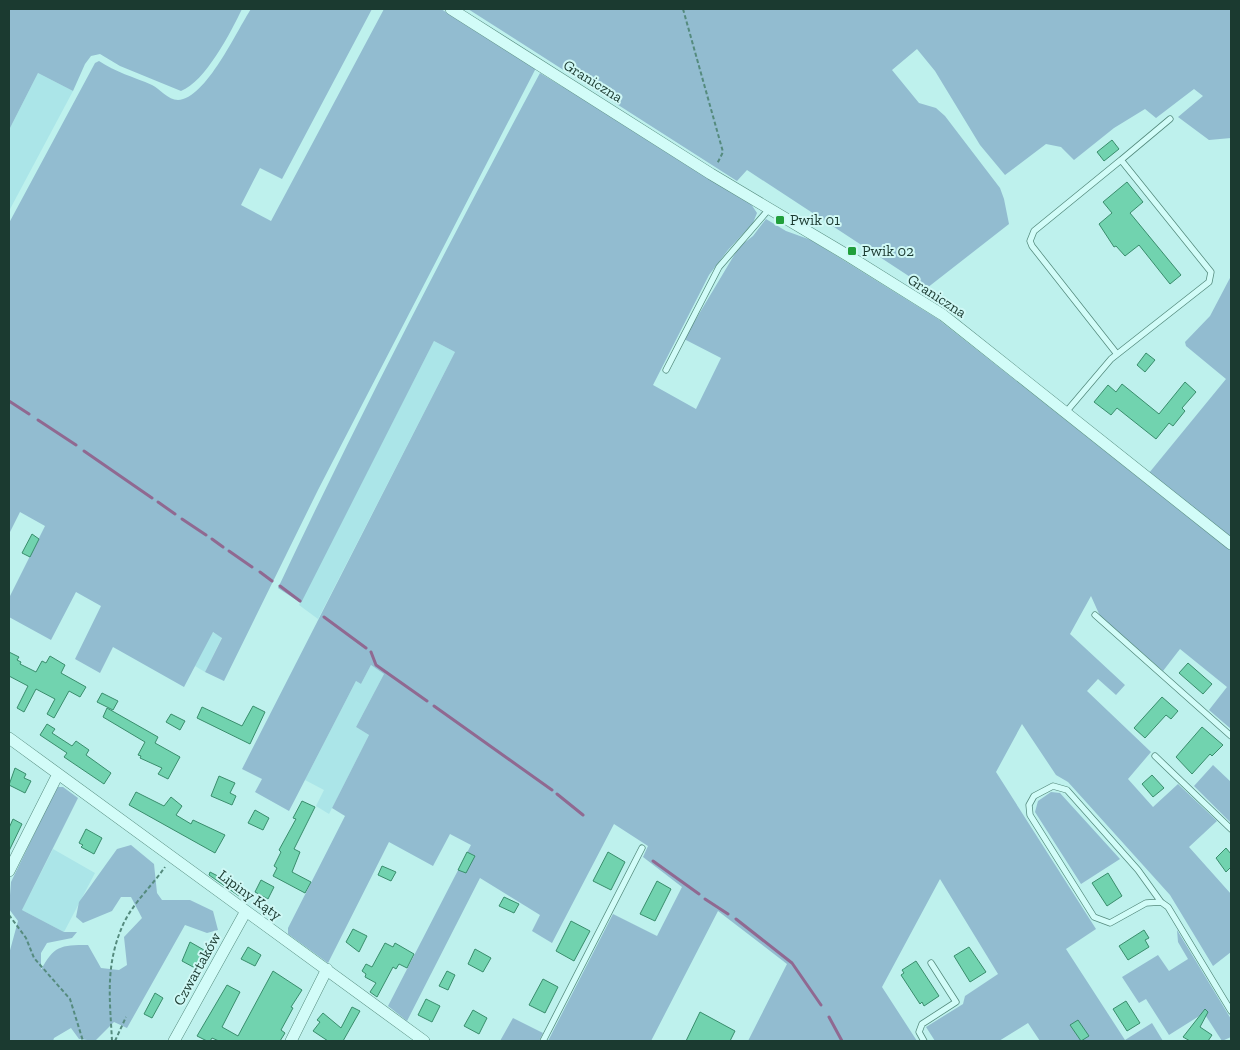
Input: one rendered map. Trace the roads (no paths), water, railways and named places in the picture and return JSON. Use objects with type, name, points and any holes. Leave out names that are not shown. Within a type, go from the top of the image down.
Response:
[{"type":"street","name":"Graniczna","points":[[451,9],[711,174],[770,208],[943,315],[1231,544]]},
{"type":"street","name":"Lipiny Kąty","points":[[9,738],[424,1041]]},
{"type":"street","points":[[9,871],[58,774]]},
{"type":"street","name":"Czwartaków","points":[[174,1041],[246,911]]},
{"type":"street","points":[[291,1041],[327,969]]},
{"type":"lane","points":[[1117,354],[1030,241],[1034,230],[1170,120]]},
{"type":"lane","points":[[1066,412],[1117,354],[1209,282],[1211,277],[1211,272],[1121,160]]},
{"type":"lane","points":[[666,370],[719,267],[770,208]]},
{"type":"lane","points":[[1095,615],[1231,736]]},
{"type":"lane","points":[[1155,756],[1231,829]]},
{"type":"lane","points":[[1161,902],[1146,904],[1110,923],[1094,917],[1030,815],[1029,805],[1034,796],[1053,786],[1067,790],[1138,870],[1161,902],[1168,907],[1231,1011]]},
{"type":"lane","points":[[543,1041],[642,848]]},
{"type":"lane","points":[[924,1041],[919,1032],[922,1024],[956,1002],[931,963]]},
{"type":"waterway","points":[[9,401],[29,414]]},
{"type":"waterway","points":[[38,420],[76,445]]},
{"type":"waterway","points":[[84,451],[152,498]]},
{"type":"waterway","points":[[158,502],[175,514]]},
{"type":"waterway","points":[[182,519],[206,535]]},
{"type":"waterway","points":[[212,539],[223,547]]},
{"type":"waterway","points":[[229,551],[252,567]]},
{"type":"waterway","points":[[260,572],[272,581]]},
{"type":"waterway","points":[[280,586],[300,601]]},
{"type":"waterway","points":[[324,617],[366,648]]},
{"type":"waterway","points":[[371,652],[376,665],[427,701]]},
{"type":"waterway","points":[[434,706],[552,790]]},
{"type":"waterway","points":[[557,794],[583,815]]},
{"type":"waterway","points":[[653,861],[699,894]]},
{"type":"waterway","points":[[705,899],[728,914]]},
{"type":"waterway","points":[[736,919],[792,963],[821,1005]]},
{"type":"waterway","points":[[829,1017],[842,1041]]},
{"type":"place","name":"Pwik 01","points":[[780,220]]},
{"type":"place","name":"Pwik 02","points":[[852,251]]}]
